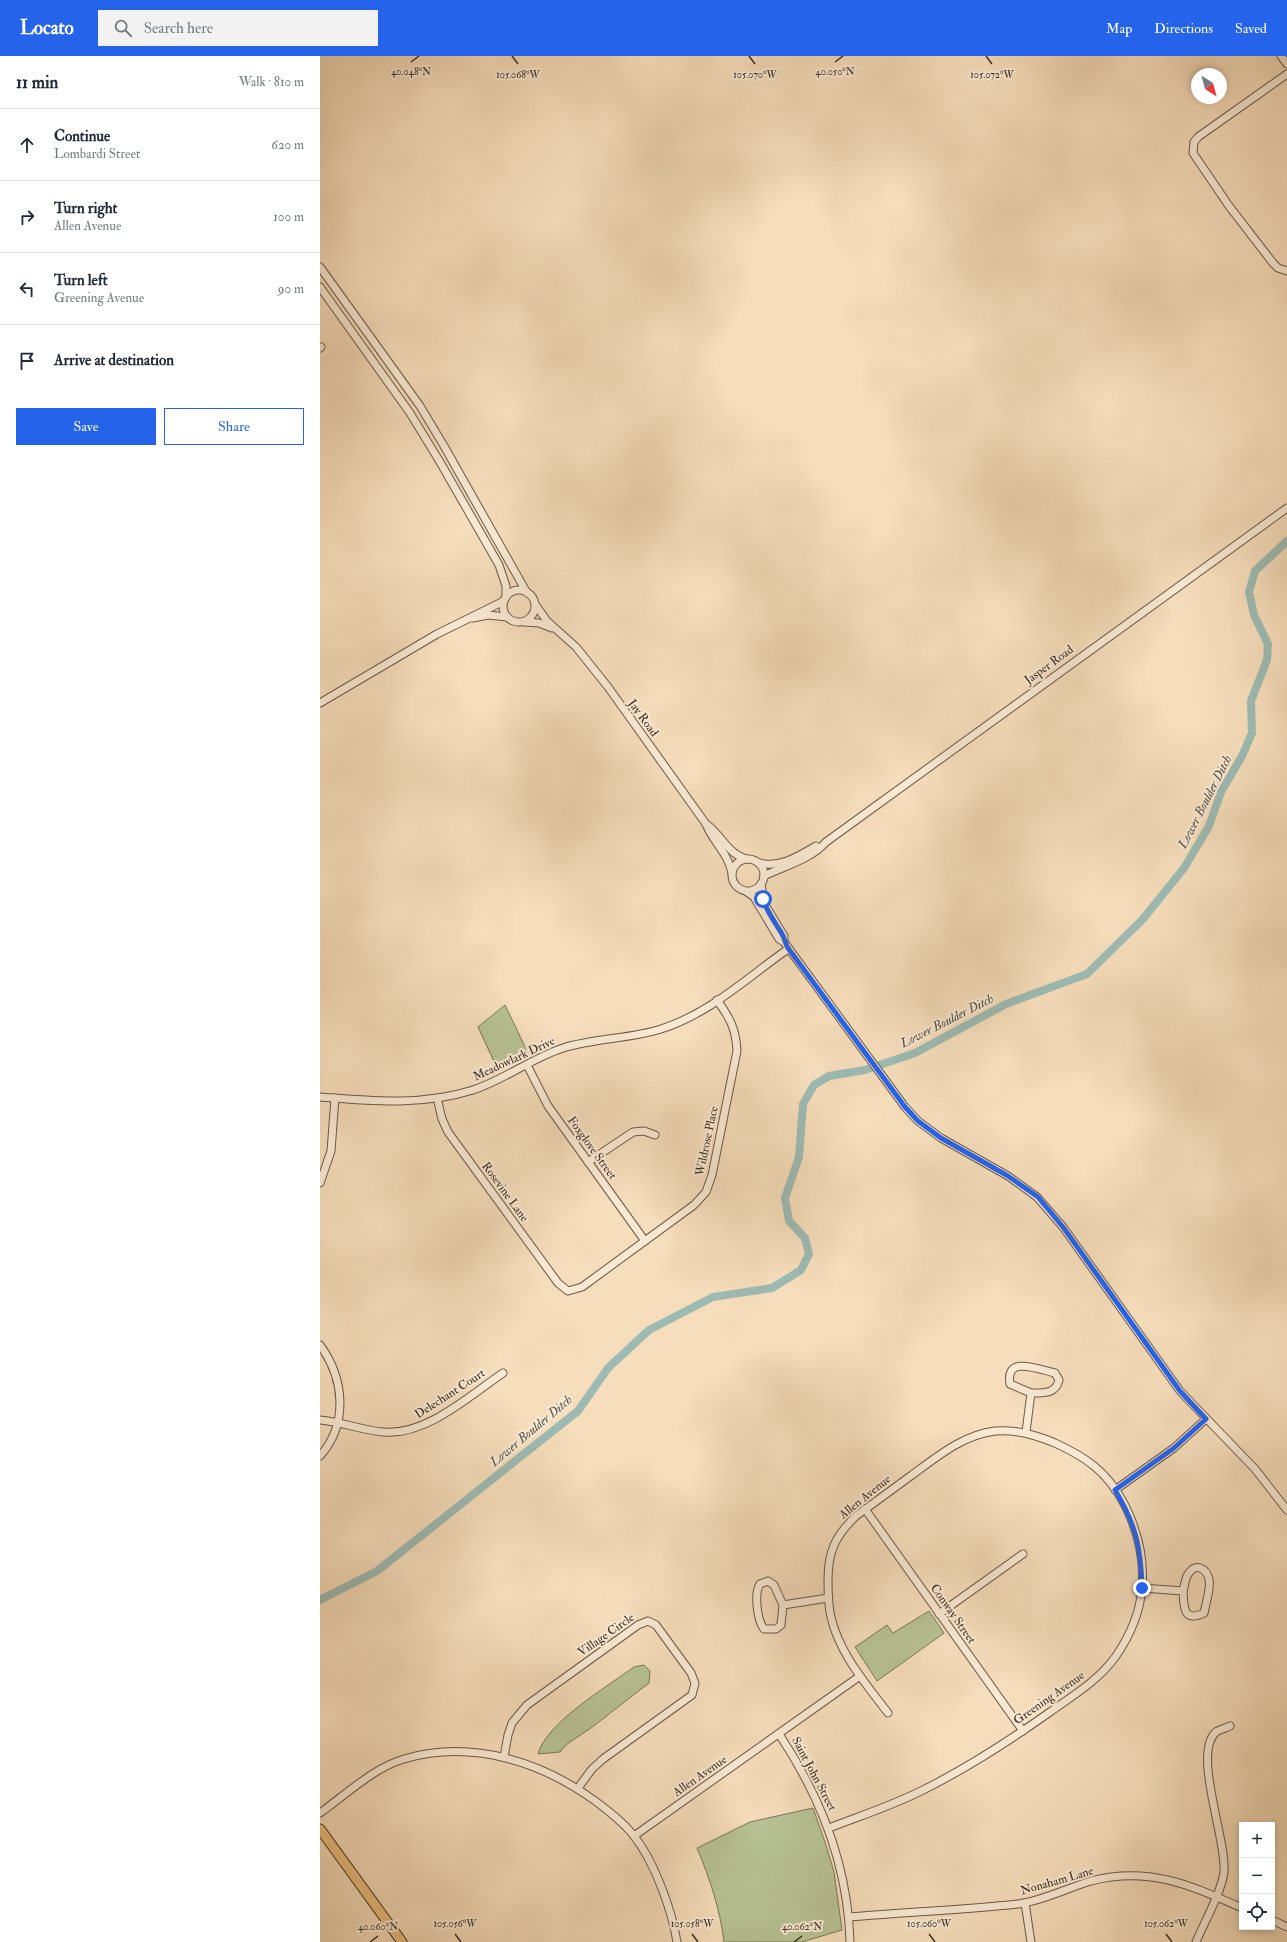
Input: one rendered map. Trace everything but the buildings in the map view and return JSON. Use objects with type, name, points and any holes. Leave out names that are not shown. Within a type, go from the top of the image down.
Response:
[{"type":"main road","points":[[320,1829],[402,1942]]},
{"type":"street","points":[[1282,56],[1287,64]]},
{"type":"street","points":[[1287,74],[1198,137],[1192,147],[1193,153],[1229,206],[1273,263],[1278,268],[1287,271]]},
{"type":"street","points":[[320,267],[420,406],[527,593],[535,604],[534,613],[524,622],[514,622],[507,618],[488,615],[456,624]]},
{"type":"street","points":[[320,287],[410,413],[499,565],[506,586],[503,610],[507,618]]},
{"type":"street","points":[[362,345],[371,338]]},
{"type":"street","name":"Jasper Road","points":[[764,876],[808,856],[821,848],[826,842],[1287,508]]},
{"type":"street","points":[[320,703],[456,624],[505,599],[518,590],[527,593]]},
{"type":"street","name":"Jay Road","points":[[535,604],[547,621],[576,647],[608,687],[706,824],[709,832],[725,854],[732,873]]},
{"type":"street","name":"Jay Road","points":[[524,622],[539,623],[556,630]]},
{"type":"street","name":"Jay Road","points":[[706,824],[713,828],[734,853],[748,859]]},
{"type":"street","name":"Jasper Road","points":[[756,861],[763,864],[776,864],[795,857],[819,844],[826,842]]},
{"type":"street","points":[[746,892],[755,890],[761,884],[764,876],[762,868],[756,861],[748,859],[735,865],[732,873],[735,885],[746,892],[754,897],[779,939],[786,945],[905,1107],[930,1131],[1024,1186],[1042,1202],[1063,1227],[1180,1391],[1285,1502],[1287,1510]]},
{"type":"street","points":[[761,884],[764,903],[784,936],[786,945]]},
{"type":"street","name":"Meadowlark Drive","points":[[320,1097],[408,1102],[437,1098],[474,1090],[563,1048],[660,1029],[687,1019],[717,1000],[786,945]]},
{"type":"street","name":"Wildrose Place","points":[[568,1291],[582,1287],[694,1205],[706,1192],[712,1175],[736,1051],[736,1038],[731,1020],[717,1000]]},
{"type":"street","name":"Foxglove Street","points":[[527,1065],[548,1106],[645,1241]]},
{"type":"street","points":[[320,1183],[331,1151],[335,1098]]},
{"type":"street","name":"Rosevine Lane","points":[[437,1098],[442,1119],[448,1132],[558,1283],[568,1291]]},
{"type":"street","points":[[588,1162],[633,1132],[644,1131],[655,1135]]},
{"type":"street","points":[[320,1345],[334,1366],[338,1378],[340,1400],[338,1422],[328,1445],[320,1456]]},
{"type":"street","points":[[1018,1365],[1055,1373],[1059,1380],[1057,1386],[1052,1391],[1031,1393],[1010,1384],[1008,1376],[1012,1369],[1018,1365]]},
{"type":"street","name":"Delechant Court","points":[[320,1420],[338,1422],[371,1431],[384,1432],[412,1430],[432,1422],[503,1373]]},
{"type":"street","points":[[1026,1432],[1031,1393]]},
{"type":"street","points":[[1115,1490],[1174,1448],[1206,1419]]},
{"type":"street","name":"Allen Avenue","points":[[634,1836],[860,1676],[848,1658],[837,1636],[830,1616],[828,1598],[828,1562],[836,1539],[846,1526],[865,1509],[949,1448],[972,1437],[996,1431],[1026,1432],[1067,1449],[1094,1466],[1115,1490]]},
{"type":"street","name":"Greening Avenue","points":[[829,1828],[919,1792],[958,1771],[1023,1731],[1096,1678],[1114,1658],[1130,1632],[1142,1588],[1141,1559],[1137,1538],[1128,1512],[1115,1490]]},
{"type":"street","name":"Conway Street","points":[[865,1509],[1023,1731]]},
{"type":"street","points":[[939,1614],[1023,1554]]},
{"type":"street","points":[[1199,1567],[1205,1570],[1209,1579],[1204,1613],[1197,1616],[1190,1616],[1187,1614],[1184,1606],[1183,1591],[1188,1573],[1194,1568],[1199,1567]]},
{"type":"street","points":[[768,1581],[774,1585],[783,1605],[781,1625],[776,1629],[764,1630],[760,1624],[756,1590],[760,1584],[768,1581]]},
{"type":"street","points":[[1142,1588],[1183,1591]]},
{"type":"street","points":[[783,1605],[828,1598]]},
{"type":"street","name":"Village Circle","points":[[504,1757],[512,1723],[527,1705],[638,1625],[648,1621],[656,1625],[691,1673],[695,1683],[692,1695],[603,1759],[592,1769],[578,1788]]},
{"type":"street","points":[[860,1676],[888,1714]]},
{"type":"street","points":[[1196,1942],[1216,1896],[1224,1873],[1224,1854],[1208,1776],[1207,1760],[1210,1743],[1216,1732],[1230,1726]]},
{"type":"street","name":"Saint John Street","points":[[779,1734],[795,1758],[814,1793],[829,1828],[838,1858],[850,1917],[850,1942]]},
{"type":"street","points":[[320,1813],[379,1771],[403,1759],[433,1753],[464,1752],[504,1757],[528,1763],[578,1788],[617,1818],[634,1836],[655,1872],[667,1903],[677,1942]]},
{"type":"street","name":"Nonaham Lane","points":[[850,1917],[1025,1903],[1091,1881],[1116,1876],[1166,1878],[1216,1896],[1239,1907]]},
{"type":"street","points":[[1025,1903],[1031,1942]]},
{"type":"street","points":[[1275,1921],[1287,1927]]},
{"type":"green space","points":[[505,1005],[528,1053],[497,1068],[478,1027]]},
{"type":"green space","points":[[929,1611],[944,1633],[877,1681],[855,1647],[887,1625],[893,1633]]},
{"type":"green space","points":[[644,1665],[650,1671],[649,1683],[591,1728],[567,1744],[560,1752],[538,1754],[543,1742],[553,1730],[579,1706],[634,1667]]},
{"type":"green space","points":[[813,1808],[834,1872],[842,1930],[802,1942],[724,1942],[714,1894],[697,1848],[750,1822]]},
{"type":"waterway","name":"Lower Boulder Ditch","points":[[320,1600],[377,1571],[578,1411],[608,1368],[649,1330],[713,1297],[772,1288],[801,1270],[809,1254],[805,1238],[789,1221],[785,1198],[799,1157],[803,1104],[814,1085],[829,1076],[865,1070],[915,1053],[1006,1004],[1087,974],[1143,919],[1184,868],[1209,826],[1221,792],[1242,756],[1252,733],[1251,701],[1267,660],[1268,644],[1254,615],[1249,592],[1255,571],[1287,541]]},
{"type":"route","points":[[763,899],[766,908],[784,936],[784,942],[788,948],[905,1107],[930,1131],[1008,1176],[1038,1197],[1063,1227],[1180,1391],[1206,1419],[1174,1448],[1115,1490],[1128,1512],[1137,1538],[1141,1559],[1142,1588]]}]
